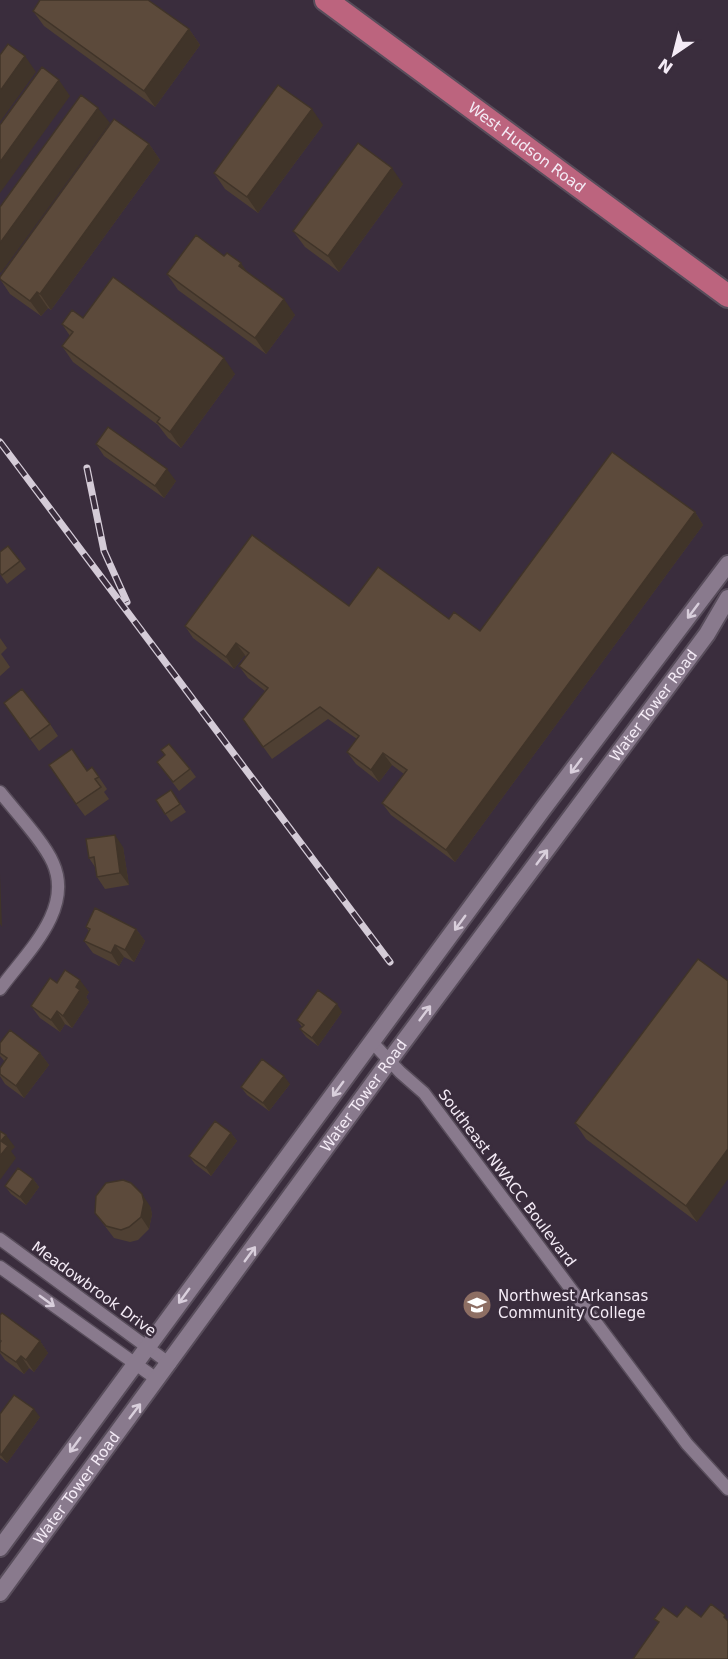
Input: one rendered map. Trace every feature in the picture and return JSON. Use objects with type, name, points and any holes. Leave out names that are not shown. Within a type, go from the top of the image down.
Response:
[{"type":"highway","name":"West Hudson Road","points":[[326,0],[728,296]]},
{"type":"street","name":"Water Tower Road","points":[[0,1548],[147,1346],[728,564]]},
{"type":"street","name":"Water Tower Road","points":[[0,1593],[170,1364],[390,1060],[707,634],[728,598]]},
{"type":"street","points":[[0,792],[52,862],[60,889],[54,914],[0,989]]},
{"type":"street","name":"Southeast NWACC Boulevard","points":[[372,1042],[429,1099],[687,1444],[728,1489]]},
{"type":"street","name":"Meadowbrook Drive","points":[[0,1239],[170,1364]]},
{"type":"street","points":[[0,1267],[158,1380]]},
{"type":"building","points":[[40,0],[148,0],[189,29],[144,91],[33,11]]},
{"type":"building","points":[[8,44],[25,56],[0,91],[0,55]]},
{"type":"building","points":[[42,67],[59,80],[0,162],[0,125]]},
{"type":"building","points":[[278,85],[312,109],[247,197],[214,173]]},
{"type":"building","points":[[81,95],[98,108],[0,243],[0,207]]},
{"type":"building","points":[[114,119],[149,144],[40,294],[37,292],[30,301],[0,277]]},
{"type":"building","points":[[358,143],[392,168],[328,256],[293,231]]},
{"type":"building","points":[[196,235],[224,256],[227,253],[241,263],[239,266],[284,299],[255,338],[167,274]]},
{"type":"building","points":[[113,277],[224,358],[170,432],[157,422],[160,418],[62,346],[73,332],[62,324],[72,310],[83,318]]},
{"type":"building","points":[[108,427],[167,469],[155,486],[96,444]]},
{"type":"building","points":[[612,452],[695,512],[446,850],[382,803],[407,770],[383,753],[371,770],[347,752],[359,736],[320,707],[263,747],[243,719],[268,688],[239,666],[249,653],[236,643],[226,657],[185,626],[252,535],[349,606],[378,567],[449,619],[454,612],[480,631]]},
{"type":"building","points":[[8,546],[20,561],[2,575],[0,573],[0,552]]},
{"type":"building","points":[[22,689],[50,724],[30,739],[4,703]]},
{"type":"building","points":[[169,744],[190,769],[173,782],[157,762],[165,755],[161,750]]},
{"type":"building","points":[[72,749],[87,771],[92,767],[99,777],[95,779],[101,787],[76,804],[49,765]]},
{"type":"building","points":[[171,790],[180,804],[165,814],[156,800]]},
{"type":"building","points":[[115,835],[120,873],[97,877],[94,857],[89,858],[86,839]]},
{"type":"building","points":[[95,908],[136,929],[125,950],[115,945],[111,953],[84,941],[90,929],[86,927]]},
{"type":"building","points":[[698,959],[728,981],[728,1149],[686,1206],[575,1123]]},
{"type":"building","points":[[65,970],[80,980],[76,987],[80,990],[63,1016],[57,1011],[51,1020],[31,1006],[50,978],[57,983]]},
{"type":"building","points":[[318,990],[337,1004],[312,1038],[300,1029],[304,1025],[297,1020]]},
{"type":"building","points":[[10,1030],[40,1053],[16,1086],[0,1074],[0,1068],[7,1058],[0,1053],[0,1043]]},
{"type":"building","points":[[262,1059],[284,1076],[263,1103],[241,1087]]},
{"type":"building","points":[[215,1121],[231,1133],[206,1168],[189,1156]]},
{"type":"building","points":[[0,1131],[6,1135],[1,1141],[8,1146],[0,1156]]},
{"type":"building","points":[[18,1168],[33,1179],[20,1197],[5,1186]]},
{"type":"building","points":[[123,1180],[131,1183],[142,1194],[144,1202],[141,1217],[129,1227],[121,1230],[106,1226],[95,1213],[96,1196],[106,1183]]},
{"type":"building","points":[[2,1313],[40,1341],[26,1360],[21,1356],[16,1362],[0,1351],[0,1315]]},
{"type":"building","points":[[14,1395],[34,1409],[1,1455],[0,1414]]},
{"type":"building","points":[[711,1604],[725,1615],[728,1621],[728,1659],[633,1659],[659,1622],[654,1619],[663,1607],[677,1617],[686,1606],[701,1617]]},
{"type":"railway","points":[[0,442],[390,962]]},
{"type":"railway","points":[[87,468],[104,551],[127,602]]},
{"type":"place","name":"Northwest Arkansas Community College","points":[[477,1305]]}]
